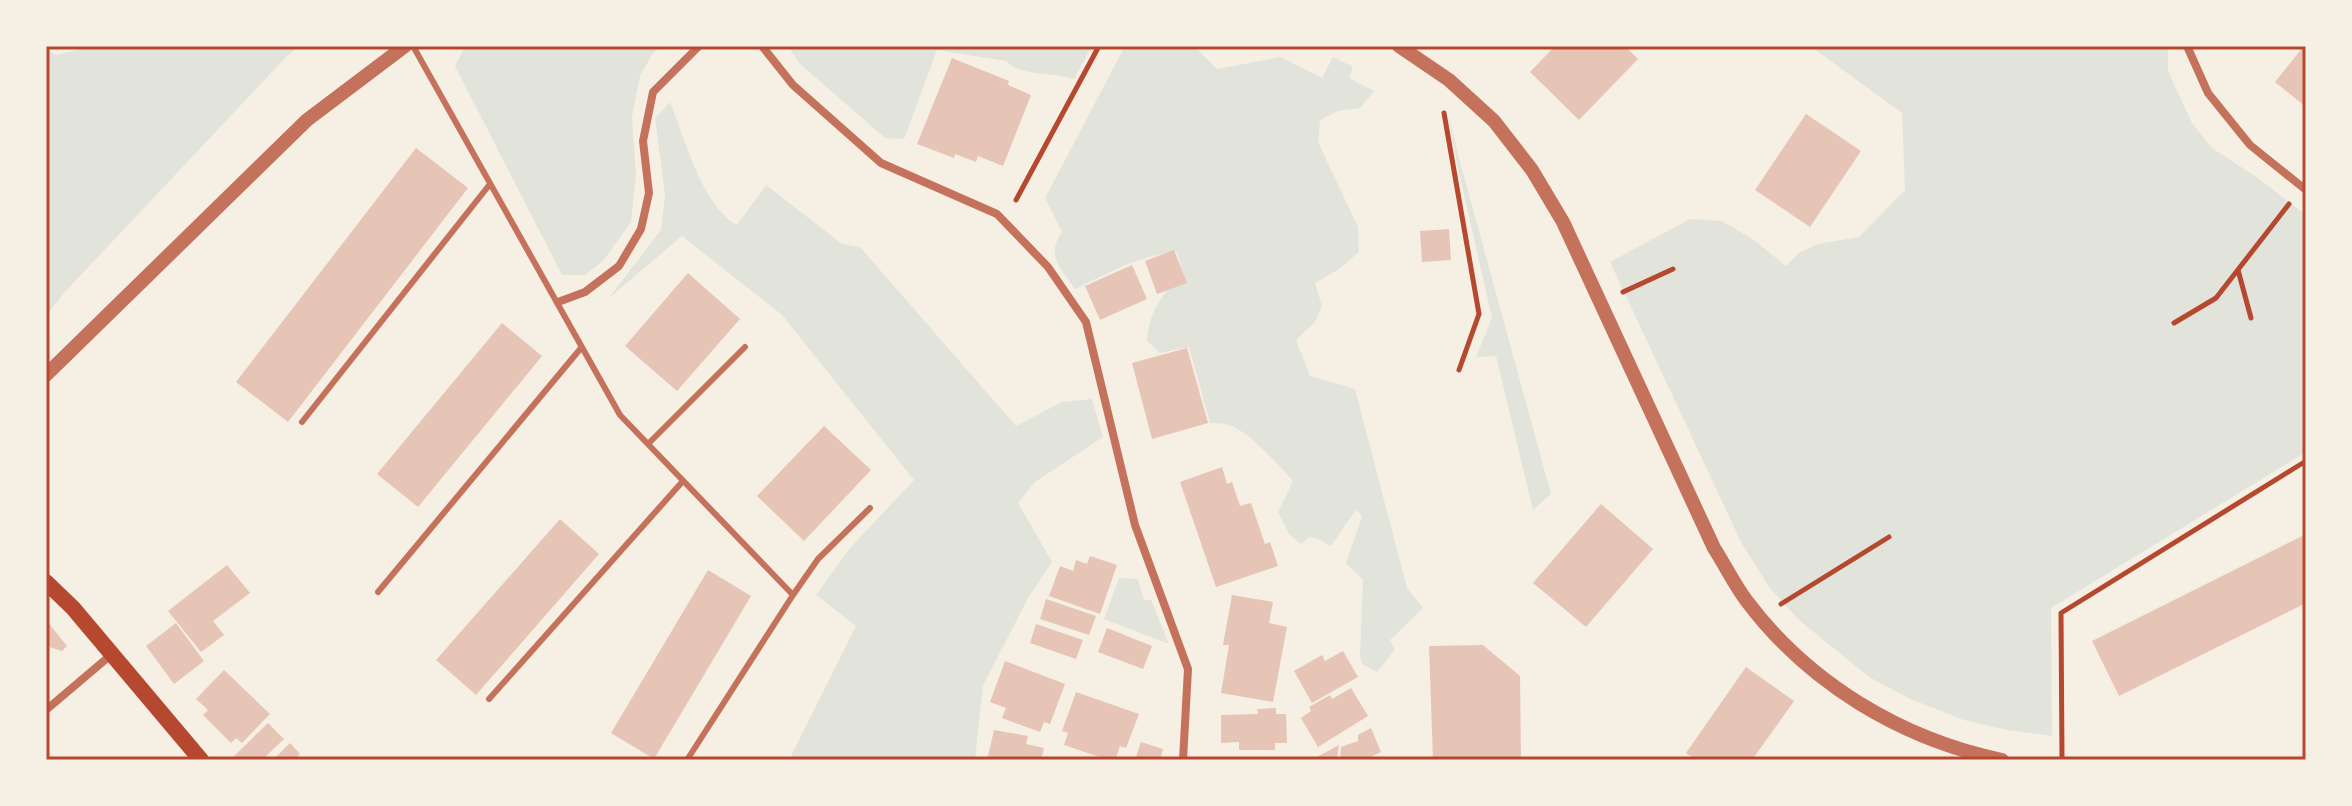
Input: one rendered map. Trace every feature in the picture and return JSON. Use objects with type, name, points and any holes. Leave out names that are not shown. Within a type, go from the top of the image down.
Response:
[{"type":"main road","points":[[46,582],[73,608],[201,760]]},
{"type":"street","points":[[46,375],[307,120],[405,46]]},
{"type":"street","points":[[558,302],[585,292],[619,266],[641,229],[649,193],[643,141],[653,92],[699,46]]},
{"type":"street","points":[[762,46],[793,85],[881,163],[997,214],[1048,267],[1086,322],[1135,525],[1188,669],[1183,760]]},
{"type":"street","points":[[1399,46],[1437,70],[1494,121],[1532,170],[1569,235],[1714,548],[1744,598],[1779,640],[1852,699],[1912,733],[1976,755],[2002,760]]},
{"type":"street","points":[[2187,46],[2208,93],[2250,145],[2304,188]]},
{"type":"street","points":[[46,710],[112,654]]},
{"type":"lane","points":[[413,46],[620,415],[793,595]]},
{"type":"lane","points":[[302,422],[490,184]]},
{"type":"lane","points":[[648,444],[745,347]]},
{"type":"lane","points":[[378,592],[581,348]]},
{"type":"lane","points":[[489,699],[683,481]]},
{"type":"lane","points":[[687,760],[818,559],[870,508]]},
{"type":"path","points":[[1004,222],[1099,46]]},
{"type":"path","points":[[1437,70],[1479,314],[1459,370]]},
{"type":"path","points":[[2174,323],[2216,298],[2304,188]]},
{"type":"path","points":[[1628,290],[1673,269]]},
{"type":"path","points":[[2238,270],[2251,318]]},
{"type":"path","points":[[2062,760],[2061,613],[2306,461]]},
{"type":"path","points":[[1802,591],[1889,537]]},
{"type":"shaded area","points":[[93,46],[299,46],[64,293],[46,316],[46,49],[56,55]]},
{"type":"shaded area","points":[[465,46],[663,46],[653,53],[640,76],[632,117],[636,174],[631,222],[603,261],[585,275],[562,275],[455,66]]},
{"type":"shaded area","points":[[788,46],[1092,46],[1074,79],[1020,70],[1006,61],[937,50],[904,139],[885,138],[800,64]]},
{"type":"shaded area","points":[[1125,46],[1194,46],[1217,69],[1281,57],[1322,78],[1333,57],[1353,67],[1349,78],[1374,91],[1360,108],[1338,111],[1320,120],[1318,142],[1358,227],[1359,252],[1315,283],[1322,306],[1315,322],[1296,340],[1310,376],[1355,389],[1407,588],[1423,608],[1390,640],[1395,650],[1377,672],[1362,664],[1363,580],[1346,563],[1362,517],[1359,512],[1355,511],[1331,546],[1309,537],[1301,544],[1289,534],[1278,512],[1293,481],[1245,434],[1229,425],[1210,423],[1189,347],[1160,353],[1147,341],[1154,311],[1182,270],[1177,252],[1137,261],[1075,289],[1057,262],[1055,248],[1062,232],[1045,198]]},
{"type":"shaded area","points":[[1810,46],[2168,46],[2168,71],[2192,123],[2212,148],[2306,215],[2306,452],[2051,608],[2052,736],[1964,720],[1908,698],[1869,677],[1799,620],[1769,587],[1741,542],[1610,262],[1690,219],[1722,221],[1754,240],[1786,266],[1800,252],[1818,244],[1859,237],[1905,190],[1902,113]]},
{"type":"shaded area","points":[[670,102],[704,187],[725,216],[737,225],[766,185],[842,244],[860,247],[1016,426],[1062,402],[1092,399],[1103,437],[1035,482],[1018,503],[1052,562],[1028,598],[983,686],[975,760],[789,760],[856,626],[816,595],[850,548],[914,480],[782,315],[682,236],[608,299],[661,230],[665,195],[655,118]]},
{"type":"shaded area","points":[[1448,113],[1551,494],[1533,510],[1496,356],[1476,357],[1492,318]]},
{"type":"shaded area","points":[[1119,578],[1138,579],[1144,600],[1151,600],[1169,644],[1104,619]]},
{"type":"building","points":[[1555,46],[1625,46],[1638,59],[1579,120],[1530,72]]},
{"type":"building","points":[[2306,46],[2306,107],[2275,82]]},
{"type":"building","points":[[952,58],[1009,81],[1008,85],[1031,95],[1003,166],[978,156],[976,162],[955,154],[954,158],[917,144]]},
{"type":"building","points":[[1806,114],[1861,151],[1810,227],[1755,190]]},
{"type":"building","points":[[416,148],[468,188],[288,422],[236,382]]},
{"type":"building","points":[[1449,229],[1451,260],[1422,262],[1420,231]]},
{"type":"building","points":[[1174,250],[1187,283],[1157,294],[1145,261]]},
{"type":"building","points":[[1132,265],[1147,299],[1100,320],[1085,286]]},
{"type":"building","points":[[688,273],[740,319],[677,391],[625,346]]},
{"type":"building","points":[[502,323],[542,356],[418,507],[377,474]]},
{"type":"building","points":[[1187,348],[1208,423],[1152,439],[1132,363]]},
{"type":"building","points":[[824,426],[871,470],[804,541],[757,496]]},
{"type":"building","points":[[1222,467],[1227,484],[1232,482],[1240,506],[1251,503],[1265,544],[1270,542],[1278,566],[1216,587],[1180,482]]},
{"type":"building","points":[[1601,504],[1653,549],[1586,627],[1533,583]]},
{"type":"building","points":[[560,519],[599,554],[476,695],[436,660]]},
{"type":"building","points":[[2306,534],[2306,603],[2119,696],[2092,641]]},
{"type":"building","points":[[1090,556],[1117,565],[1100,614],[1049,596],[1060,566],[1073,571],[1076,560],[1087,564]]},
{"type":"building","points":[[227,565],[250,593],[213,621],[224,635],[201,652],[168,611]]},
{"type":"building","points":[[708,570],[751,596],[654,759],[611,733]]},
{"type":"building","points":[[1232,595],[1273,602],[1269,623],[1287,627],[1273,702],[1221,693],[1229,645],[1223,645]]},
{"type":"building","points":[[1046,599],[1096,616],[1089,635],[1040,619]]},
{"type":"building","points":[[46,620],[67,646],[62,651],[46,646]]},
{"type":"building","points":[[176,623],[204,661],[174,684],[146,646]]},
{"type":"building","points":[[1036,624],[1083,640],[1076,659],[1030,643]]},
{"type":"building","points":[[1107,628],[1152,646],[1143,669],[1098,652]]},
{"type":"building","points":[[1483,645],[1520,676],[1521,760],[1433,760],[1429,646]]},
{"type":"building","points":[[1343,651],[1358,677],[1312,703],[1294,671],[1322,655],[1325,661]]},
{"type":"building","points":[[1005,661],[1065,684],[1050,724],[1044,722],[1040,732],[1002,718],[1006,708],[990,702]]},
{"type":"building","points":[[1746,667],[1794,701],[1752,760],[1697,760],[1686,753]]},
{"type":"building","points":[[224,670],[270,714],[242,743],[236,738],[231,743],[203,715],[208,710],[196,699]]},
{"type":"building","points":[[1351,688],[1368,716],[1318,747],[1301,718],[1311,711],[1309,707]]},
{"type":"building","points":[[1076,692],[1139,714],[1126,748],[1120,746],[1115,760],[1064,745],[1068,733],[1062,731]]},
{"type":"building","points":[[1276,708],[1276,714],[1286,714],[1287,743],[1275,743],[1275,750],[1239,750],[1239,742],[1221,743],[1221,715],[1258,714],[1257,709]]},
{"type":"building","points":[[268,723],[284,739],[262,760],[231,759]]},
{"type":"building","points":[[1371,728],[1381,752],[1364,760],[1340,760],[1341,747],[1358,741],[1358,735]]},
{"type":"building","points":[[994,730],[1028,736],[1026,744],[1044,748],[1041,760],[987,760]]},
{"type":"building","points":[[1141,742],[1163,749],[1160,760],[1135,760]]},
{"type":"building","points":[[290,743],[300,754],[294,760],[273,760]]},
{"type":"building","points":[[1339,745],[1337,760],[1316,760],[1317,757]]}]
